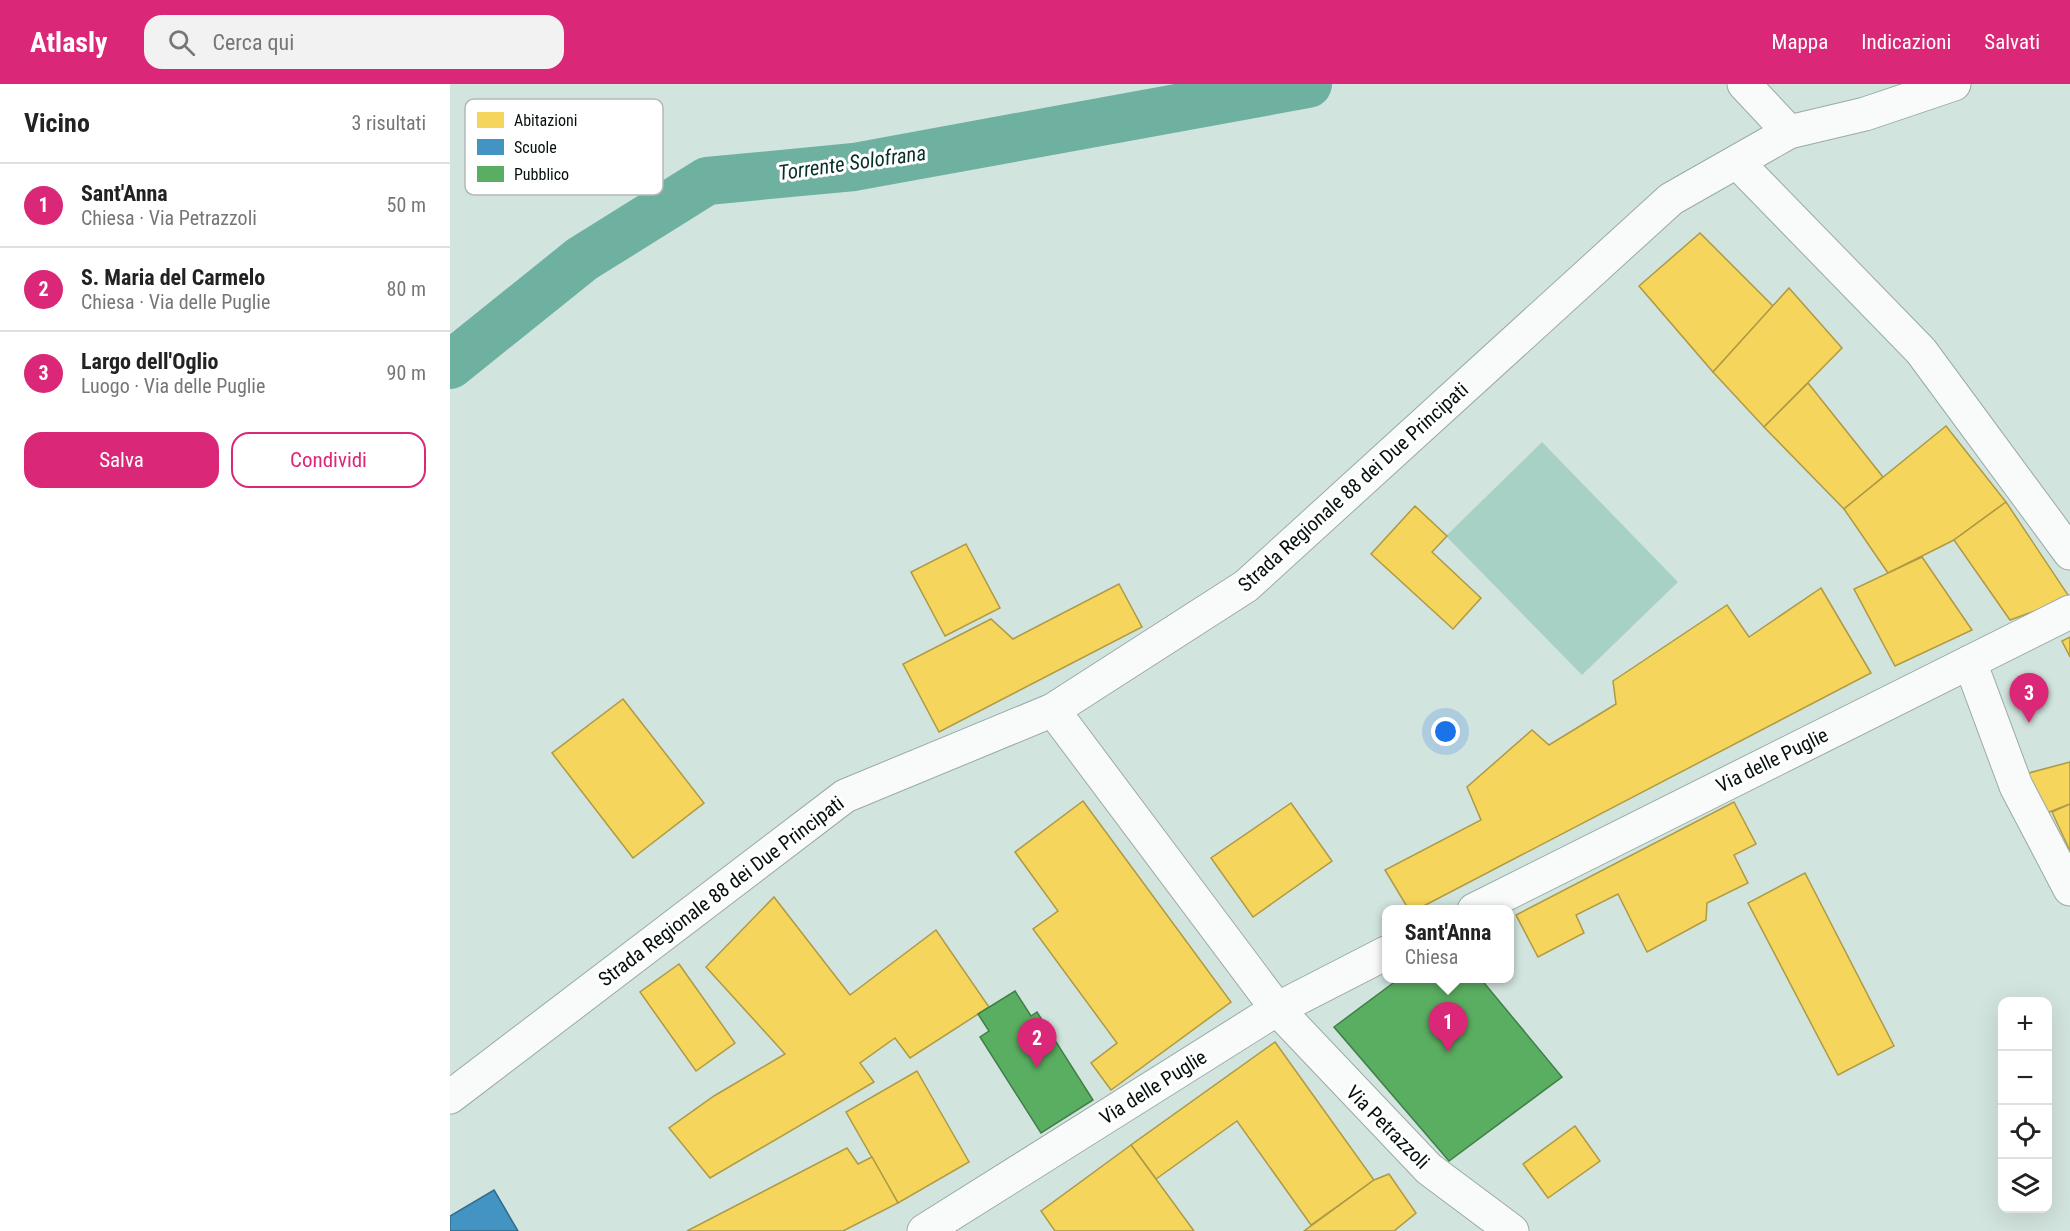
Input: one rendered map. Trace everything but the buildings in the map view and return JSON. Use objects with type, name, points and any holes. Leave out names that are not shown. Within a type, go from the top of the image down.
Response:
[{"type":"street","name":"Strada Regionale 88 dei Due Principati","points":[[450,1097],[845,796],[1053,710],[1246,586],[1671,199],[1789,132],[1865,114],[1954,84]]},
{"type":"street","points":[[1746,86],[1789,132]]},
{"type":"street","points":[[1737,162],[1921,351],[2070,553]]},
{"type":"street","name":"Via delle Puglie","points":[[1482,905],[2070,612]]},
{"type":"street","points":[[1970,662],[2016,786],[2070,889]]},
{"type":"street","name":"Via Petrazzoli","points":[[1053,710],[1277,1009],[1429,1169],[1512,1231]]},
{"type":"street","name":"Via delle Puglie","points":[[924,1231],[1277,1009],[1382,955]]},
{"type":"green space","points":[[1542,442],[1678,582],[1582,675],[1446,536]]},
{"type":"waterway","name":"Torrente Solofrana","points":[[450,365],[582,259],[707,181],[854,167],[1308,84]]},
{"type":"place","name":"Largo dell'Oglio","points":[[2029,723]]},
{"type":"place","name":"Sant'Anna","points":[[1448,1052]]},
{"type":"place","name":"S. Maria del Carmelo","points":[[1037,1068]]}]
